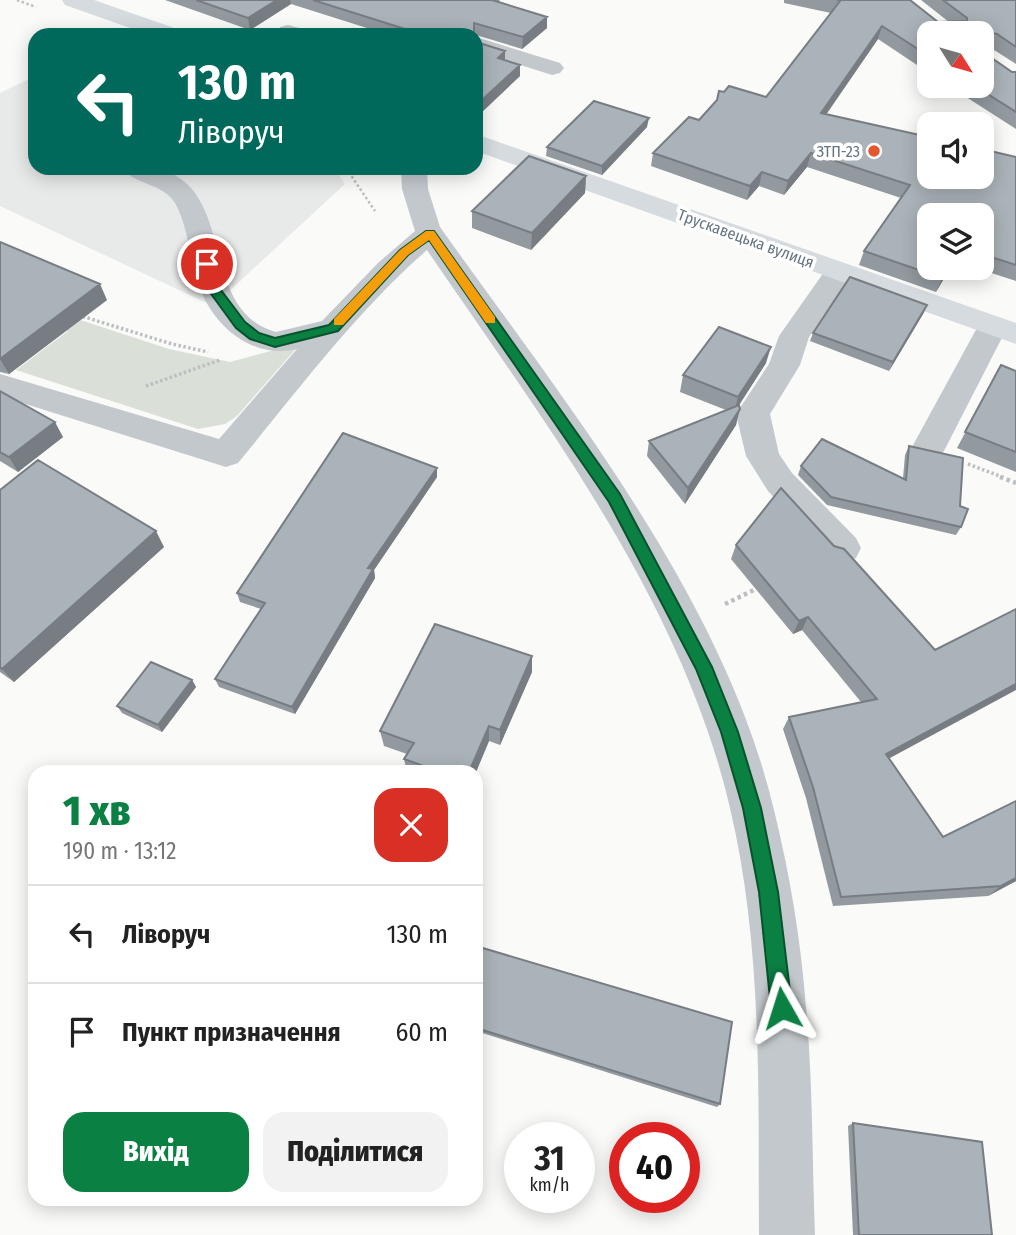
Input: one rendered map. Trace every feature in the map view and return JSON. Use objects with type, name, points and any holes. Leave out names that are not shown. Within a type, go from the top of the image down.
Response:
[{"type":"main road","points":[[73,0],[152,28]]},
{"type":"main road","name":"Трускавецька вулиця","points":[[483,144],[1005,330]]},
{"type":"street","points":[[483,46],[552,68]]},
{"type":"street","points":[[151,175],[173,185],[184,196],[192,211],[215,291],[240,325],[254,336],[275,342],[333,328]]},
{"type":"street","points":[[0,385],[226,454],[333,328],[404,253],[418,192]]},
{"type":"street","points":[[418,192],[614,498],[686,629],[730,732],[752,808],[769,892],[782,1008],[787,1235]]},
{"type":"street","points":[[839,271],[794,336],[783,365],[753,414],[763,456],[780,482],[843,548]]},
{"type":"street","points":[[929,447],[1005,330]]},
{"type":"path","points":[[351,175],[377,214]]},
{"type":"path","points":[[71,312],[172,344],[231,356]]},
{"type":"path","points":[[146,386],[275,342]]},
{"type":"path","points":[[718,607],[756,589]]},
{"type":"shaded area","points":[[28,79],[28,175],[339,175],[345,184],[213,306],[0,206],[0,93]]},
{"type":"shaded area","points":[[65,315],[169,349],[230,362],[301,343],[237,416],[225,424],[198,429],[16,370],[68,331],[47,320]]},
{"type":"building","points":[[196,0],[277,0],[248,18]]},
{"type":"building","points":[[313,0],[492,0],[547,17],[523,37],[474,23],[474,28],[402,28]]},
{"type":"building","points":[[837,0],[910,0],[937,21],[917,21],[917,48],[882,26],[821,113],[917,134],[917,189],[994,189],[994,152],[1016,157],[1016,265],[994,258],[994,203],[917,203],[917,269],[864,251],[910,185],[811,153],[788,181],[762,172],[750,186],[653,153],[689,117],[699,120],[717,100],[719,91],[724,92],[729,86],[766,97],[840,1]]},
{"type":"building","points":[[943,0],[1016,0],[1016,47],[994,33],[994,21],[967,21],[967,18]]},
{"type":"building","points":[[483,44],[505,51],[498,58],[520,65],[483,99]]},
{"type":"building","points":[[994,60],[1016,72],[1016,112],[994,98]]},
{"type":"building","points":[[594,101],[649,118],[602,166],[547,147]]},
{"type":"building","points":[[529,156],[586,176],[532,233],[472,211]]},
{"type":"building","points":[[0,242],[100,284],[0,359]]},
{"type":"building","points":[[850,277],[927,305],[893,362],[813,333]]},
{"type":"building","points":[[719,327],[771,347],[738,397],[683,375]]},
{"type":"building","points":[[1001,365],[1016,371],[1016,452],[965,432]]},
{"type":"building","points":[[0,391],[55,422],[9,457],[0,452]]},
{"type":"building","points":[[739,405],[740,409],[688,488],[649,441]]},
{"type":"building","points":[[343,433],[437,468],[368,568],[373,569],[292,707],[215,679],[265,603],[237,593]]},
{"type":"building","points":[[822,439],[906,480],[909,446],[963,458],[960,506],[968,509],[961,527],[831,497],[801,466]]},
{"type":"building","points":[[38,460],[156,531],[2,669],[0,490]]},
{"type":"building","points":[[781,488],[834,546],[844,549],[935,650],[1016,609],[1016,684],[886,754],[943,837],[1016,801],[1016,878],[1001,886],[841,897],[813,787],[789,717],[877,699],[808,617],[799,621],[736,545]]},
{"type":"building","points":[[435,624],[532,656],[500,730],[489,726],[472,765],[421,765],[404,759],[414,743],[380,731]]},
{"type":"building","points":[[151,662],[192,680],[158,725],[117,706]]},
{"type":"building","points":[[483,948],[732,1022],[720,1104],[483,1030]]},
{"type":"building","points":[[853,1123],[982,1142],[992,1235],[859,1235]]},
{"type":"slow traffic","points":[[338,322],[404,253],[430,233],[491,320]]},
{"type":"place","name":"ЗТП-23","points":[[874,151]]},
{"type":"route","points":[[207,264],[215,291],[240,325],[254,336],[275,342],[333,328],[404,253],[430,233],[614,498],[704,667],[730,732],[752,808],[769,892],[782,1008]]}]
